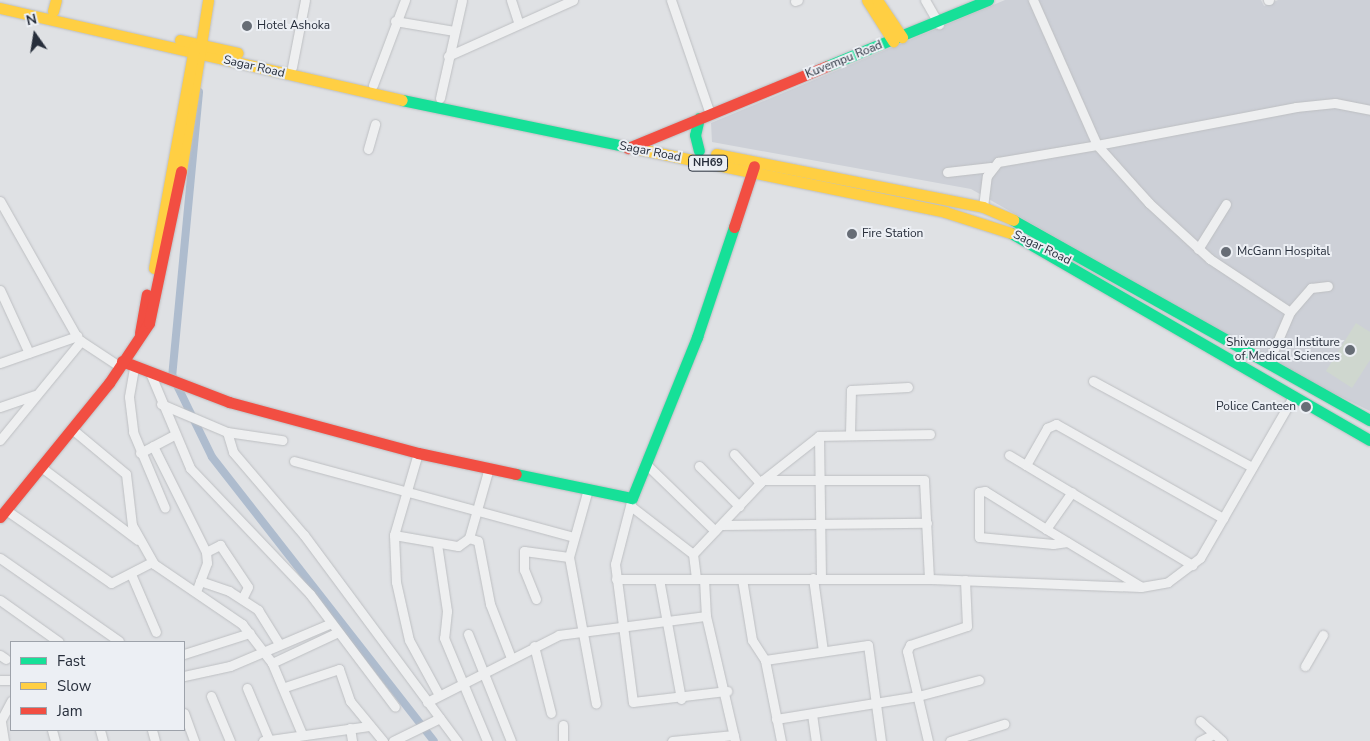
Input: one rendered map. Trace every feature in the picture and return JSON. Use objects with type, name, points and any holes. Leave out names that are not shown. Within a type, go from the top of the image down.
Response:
[{"type":"main road","name":"Sagar Road","points":[[1,0],[54,5],[200,46],[628,148],[753,167],[983,207],[1037,231],[1370,420]]},
{"type":"main road","points":[[3,514],[72,429],[148,323],[172,222],[208,0]]},
{"type":"main road","points":[[867,0],[898,39]]},
{"type":"main road","points":[[877,0],[898,39]]},
{"type":"main road","name":"Kuvempu Road","points":[[628,148],[699,118],[939,24],[988,0]]},
{"type":"main road","name":"Sagar Road","points":[[0,8],[200,46],[640,142],[699,151],[753,167],[945,212],[1020,236],[1293,397],[1370,440]]},
{"type":"main road","points":[[699,118],[695,135],[699,151]]},
{"type":"main road","points":[[120,363],[229,402],[418,453],[588,489],[632,503],[648,466],[753,167]]},
{"type":"street","points":[[292,66],[305,0]]},
{"type":"street","points":[[373,85],[395,21],[405,0]]},
{"type":"street","points":[[440,98],[462,0]]},
{"type":"street","points":[[511,0],[519,24]]},
{"type":"street","points":[[448,56],[519,24],[553,4],[573,0]]},
{"type":"street","points":[[671,0],[710,114]]},
{"type":"street","points":[[925,0],[939,24]]},
{"type":"street","points":[[1033,0],[1097,145],[1198,249],[1290,312]]},
{"type":"street","points":[[395,21],[454,31]]},
{"type":"street","points":[[947,172],[992,167],[998,162],[1296,107],[1335,103],[1370,110]]},
{"type":"street","points":[[368,149],[376,124]]},
{"type":"street","points":[[983,207],[992,167]]},
{"type":"street","points":[[0,201],[79,339],[120,363]]},
{"type":"street","points":[[1198,249],[1226,204]]},
{"type":"street","points":[[1268,363],[1290,312],[1311,288],[1328,286]]},
{"type":"street","points":[[0,290],[29,353]]},
{"type":"street","points":[[0,364],[29,353],[79,339]]},
{"type":"street","points":[[0,440],[79,339]]},
{"type":"street","points":[[134,368],[129,398],[140,452],[164,508]]},
{"type":"street","points":[[151,375],[161,404],[190,468],[310,594],[329,624],[395,707]]},
{"type":"street","points":[[1093,381],[1252,467]]},
{"type":"street","points":[[850,434],[851,390],[908,387]]},
{"type":"street","points":[[0,407],[37,395]]},
{"type":"street","points":[[616,579],[929,579],[1141,587],[1168,582],[1192,566],[1223,518],[1293,397]]},
{"type":"street","points":[[161,404],[227,432],[282,440]]},
{"type":"street","points":[[1026,465],[1047,428],[1056,424],[1223,518]]},
{"type":"street","points":[[72,429],[126,474],[130,515],[138,540],[152,562],[196,591],[250,633],[272,663],[285,688],[302,734]]},
{"type":"street","points":[[227,432],[233,452],[304,535],[427,702],[437,719],[457,741]]},
{"type":"street","points":[[140,452],[174,434]]},
{"type":"street","points":[[693,554],[762,481],[819,436],[930,434]]},
{"type":"street","points":[[819,436],[821,523],[817,578],[823,651]]},
{"type":"street","points":[[153,446],[206,552],[196,591]]},
{"type":"street","points":[[418,453],[394,534],[403,620],[439,695]]},
{"type":"street","points":[[734,454],[762,481],[923,479],[929,579]]},
{"type":"street","points":[[1009,455],[1192,566]]},
{"type":"street","points":[[294,460],[573,537]]},
{"type":"street","points":[[648,466],[718,528],[821,523],[927,523]]},
{"type":"street","points":[[699,466],[739,506]]},
{"type":"street","points":[[41,467],[138,540]]},
{"type":"street","points":[[394,534],[437,544],[463,546],[469,538],[478,511],[489,468]]},
{"type":"street","points":[[588,489],[573,537],[569,557],[585,630],[596,704]]},
{"type":"street","points":[[1067,542],[1053,544],[979,537],[979,492],[985,491],[1141,587]]},
{"type":"street","points":[[1046,529],[1072,492]]},
{"type":"street","points":[[672,741],[735,738],[727,692],[706,616],[700,579],[693,554],[632,503],[615,564],[622,626],[634,702],[681,699],[727,692]]},
{"type":"street","points":[[3,514],[110,583],[152,562]]},
{"type":"street","points":[[469,538],[480,544],[490,604],[511,658]]},
{"type":"street","points":[[437,544],[447,610],[444,638],[464,681],[487,741]]},
{"type":"street","points":[[206,552],[220,545],[248,587],[242,598]]},
{"type":"street","points":[[536,599],[524,570],[524,551],[569,557]]},
{"type":"street","points":[[0,558],[119,641]]},
{"type":"street","points":[[131,574],[156,632]]},
{"type":"street","points":[[659,579],[664,621],[681,699]]},
{"type":"street","points":[[742,579],[752,640],[765,660],[781,741]]},
{"type":"street","points":[[928,741],[908,648],[967,626],[965,580]]},
{"type":"street","points":[[200,581],[242,598],[258,610],[279,643]]},
{"type":"street","points":[[0,600],[58,641]]},
{"type":"street","points":[[427,702],[534,646],[585,630],[706,616]]},
{"type":"street","points":[[185,676],[230,666],[279,643],[329,624]]},
{"type":"street","points":[[185,654],[250,633]]},
{"type":"street","points":[[272,663],[336,633]]},
{"type":"street","points":[[468,634],[485,672],[511,741]]},
{"type":"street","points":[[1305,666],[1323,635]]},
{"type":"street","points":[[534,646],[551,713]]},
{"type":"street","points":[[765,660],[870,646],[881,741]]},
{"type":"street","points":[[285,688],[339,669],[350,701],[383,741]]},
{"type":"street","points":[[776,719],[878,704],[979,680]]},
{"type":"street","points":[[247,688],[266,740],[369,726]]},
{"type":"street","points":[[211,696],[230,741]]},
{"type":"street","points":[[4,741],[0,722],[10,703]]},
{"type":"street","points":[[812,714],[816,741]]},
{"type":"street","points":[[185,716],[194,741]]},
{"type":"street","points":[[397,740],[437,719]]},
{"type":"street","points":[[1200,722],[1222,741]]},
{"type":"street","points":[[950,741],[1004,724]]},
{"type":"street","points":[[563,725],[563,741]]},
{"type":"street","points":[[350,728],[352,741]]},
{"type":"street","points":[[1200,741],[1214,734]]},
{"type":"shaded area","name":"McGann Hospital","points":[[1005,0],[1261,0],[1264,6],[1278,0],[1370,0],[1370,411],[1306,380],[971,189],[712,142],[711,123]]},
{"type":"shaded area","points":[[1356,323],[1370,332],[1370,360],[1352,388],[1326,371]]},
{"type":"waterway","points":[[199,92],[172,375],[212,457],[434,741]]},
{"type":"traffic: fast","points":[[827,66],[988,0]]},
{"type":"traffic: fast","points":[[402,100],[634,148]]},
{"type":"traffic: fast","points":[[699,118],[695,135],[699,151]]},
{"type":"traffic: fast","points":[[1013,220],[1370,420]]},
{"type":"traffic: fast","points":[[516,474],[632,498],[697,337],[734,227]]},
{"type":"traffic: fast","points":[[1011,233],[1370,440]]},
{"type":"traffic: slow","points":[[53,11],[56,0]]},
{"type":"traffic: slow","points":[[181,171],[208,0]]},
{"type":"traffic: slow","points":[[867,0],[893,41]]},
{"type":"traffic: slow","points":[[877,0],[902,37]]},
{"type":"traffic: slow","points":[[0,8],[402,100]]},
{"type":"traffic: slow","points":[[180,40],[238,53]]},
{"type":"traffic: slow","points":[[154,268],[194,47]]},
{"type":"traffic: slow","points":[[634,148],[945,212],[1011,233]]},
{"type":"traffic: slow","points":[[716,154],[983,207],[1013,220]]},
{"type":"traffic: jam","points":[[628,148],[827,66]]},
{"type":"traffic: jam","points":[[734,227],[754,166]]},
{"type":"traffic: jam","points":[[0,517],[109,383],[149,323],[181,171]]},
{"type":"traffic: jam","points":[[140,333],[147,295]]},
{"type":"traffic: jam","points":[[122,361],[229,402],[418,453],[516,474]]},
{"type":"place","name":"Hotel Ashoka","points":[[247,26]]},
{"type":"place","name":"Fire Station","points":[[852,234]]},
{"type":"place","name":"McGann Hospital","points":[[1226,252]]},
{"type":"place","name":"Shivamogga Institure of Medical Sciences","points":[[1350,350]]},
{"type":"place","name":"Police Canteen","points":[[1306,407]]}]
